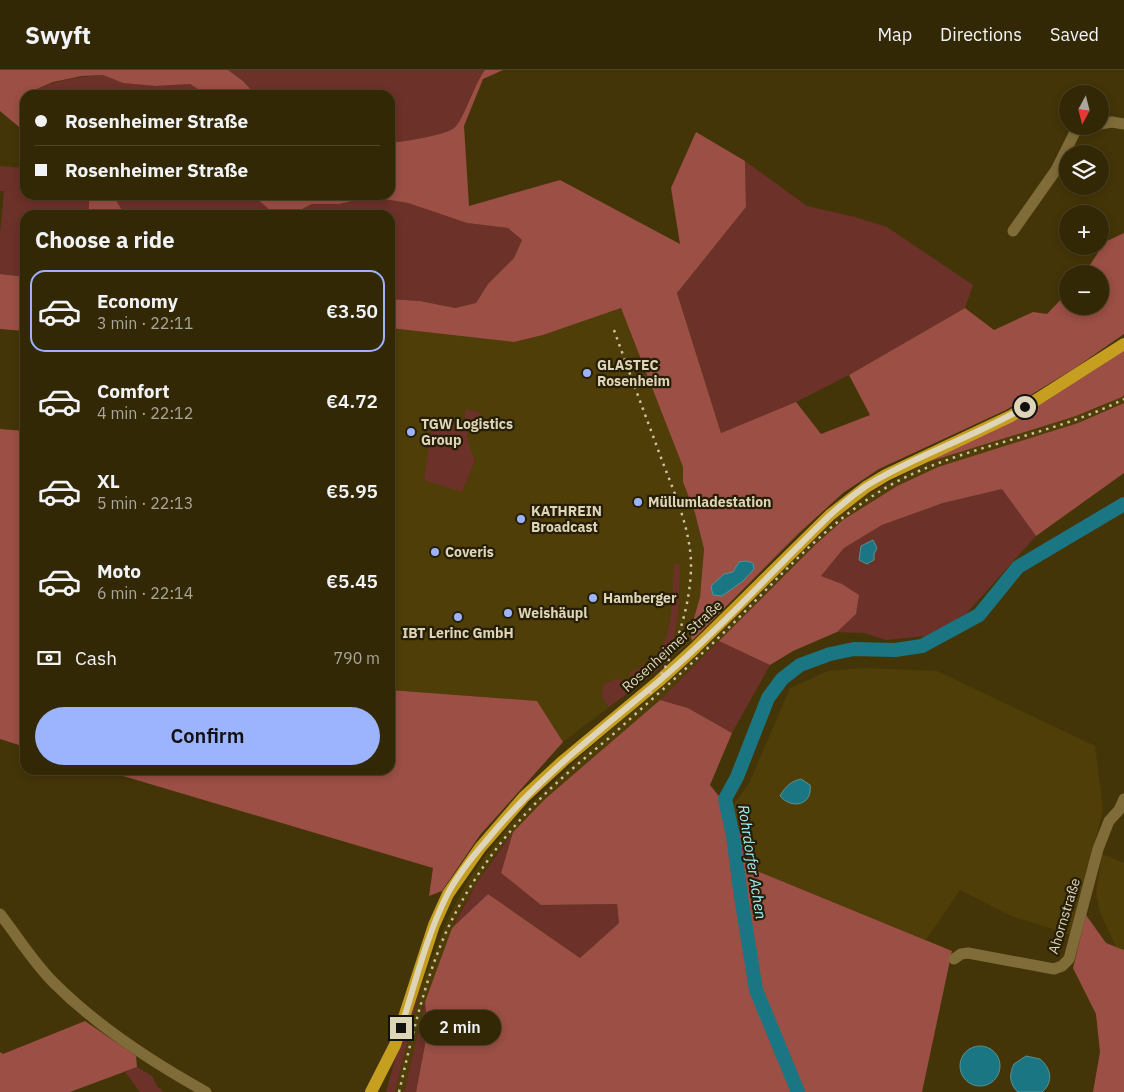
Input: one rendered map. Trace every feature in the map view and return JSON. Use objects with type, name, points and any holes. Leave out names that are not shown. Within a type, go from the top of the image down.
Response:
[{"type":"main road","name":"Rosenheimer Straße","points":[[371,1092],[396,1045],[434,925],[448,894],[480,848],[524,797],[563,760],[659,681],[693,650],[830,515],[850,498],[886,475],[1011,416],[1124,344]]},
{"type":"street","points":[[1109,122],[1124,124]]},
{"type":"street","points":[[1013,231],[1056,170],[1074,135]]},
{"type":"street","name":"Ahornstraße","points":[[954,959],[961,954],[968,953],[1054,969],[1066,964],[1076,934],[1098,849],[1109,821],[1119,810],[1124,799]]},
{"type":"street","points":[[0,914],[54,983],[78,1004],[133,1048],[206,1092]]},
{"type":"shaded area","points":[[0,70],[228,70],[251,90],[199,90],[190,84],[156,86],[123,83],[103,75],[82,76],[53,82],[34,90],[20,90],[20,128],[0,111]]},
{"type":"shaded area","points":[[228,70],[485,70],[462,118],[454,128],[434,136],[395,142],[395,90],[251,90]]},
{"type":"shaded area","points":[[485,70],[503,70],[483,79],[464,126],[469,206],[560,180],[680,244],[671,188],[696,132],[745,161],[746,207],[677,293],[721,433],[796,402],[821,434],[870,415],[849,375],[965,308],[994,330],[1033,312],[1047,314],[1059,301],[1059,315],[1109,315],[1109,265],[1090,265],[1096,255],[1109,255],[1109,240],[1124,233],[1124,334],[1075,368],[1006,410],[879,469],[843,493],[798,534],[692,641],[690,632],[700,597],[704,549],[695,513],[683,482],[683,467],[621,308],[543,335],[514,342],[395,329],[395,299],[420,301],[455,308],[476,303],[488,284],[514,258],[522,240],[508,228],[467,223],[408,203],[390,200],[395,200],[395,142],[433,136],[454,128],[462,118]]},
{"type":"shaded area","points":[[103,75],[124,83],[156,86],[190,84],[199,90],[34,90],[75,78]]},
{"type":"shaded area","points":[[745,161],[807,206],[855,217],[887,227],[973,285],[965,308],[849,375],[796,402],[721,433],[677,293],[746,207]]},
{"type":"shaded area","points":[[0,166],[20,168],[20,200],[89,200],[89,210],[20,210],[20,276],[0,274],[0,234],[4,191],[0,191]]},
{"type":"shaded area","points":[[89,200],[116,200],[122,210],[89,210]]},
{"type":"shaded area","points":[[116,200],[263,200],[291,210],[122,210]]},
{"type":"shaded area","points":[[258,200],[357,200],[339,204],[312,204],[300,210],[270,210]]},
{"type":"shaded area","points":[[357,200],[390,200],[408,203],[467,223],[508,228],[522,240],[514,258],[488,284],[476,303],[455,308],[420,301],[395,299],[395,210],[300,210],[312,204],[339,204]]},
{"type":"shaded area","points":[[0,274],[20,276],[20,331],[0,329]]},
{"type":"shaded area","points":[[621,308],[683,467],[683,482],[695,513],[704,549],[700,596],[690,632],[692,641],[637,686],[563,742],[537,701],[395,690],[395,329],[514,342],[543,335]]},
{"type":"shaded area","points":[[1124,348],[1124,395],[1122,397],[1076,416],[928,462]]},
{"type":"shaded area","points":[[1124,395],[1124,403],[1078,423],[938,467],[897,486],[844,520],[815,545],[660,700],[545,799],[513,832],[492,860],[463,906],[452,928],[425,1002],[404,1092],[395,1092],[421,986],[449,916],[467,882],[512,822],[582,755],[689,662],[838,514],[860,498],[928,462],[1076,416]]},
{"type":"shaded area","points":[[1124,403],[1124,473],[1036,536],[1002,489],[943,503],[882,525],[844,548],[821,576],[842,584],[859,595],[856,614],[837,632],[793,651],[770,665],[719,641],[815,545],[843,520],[897,486],[938,467],[1078,423]]},
{"type":"shaded area","points":[[466,409],[481,413],[481,419],[468,426],[468,439],[475,460],[462,492],[424,480],[433,419],[464,423]]},
{"type":"shaded area","points":[[0,429],[20,431],[20,745],[0,739]]},
{"type":"shaded area","points":[[1002,488],[1036,536],[965,615],[926,636],[886,640],[864,633],[837,632],[856,614],[821,576],[844,548],[882,525],[943,503]]},
{"type":"shaded area","points":[[674,564],[680,564],[678,615],[673,641],[661,667],[639,684],[629,673],[652,659],[659,651],[669,628]]},
{"type":"shaded area","points":[[719,641],[770,665],[732,733],[688,708],[660,700]]},
{"type":"shaded area","points":[[864,668],[937,671],[1095,746],[1103,809],[1072,935],[1011,916],[960,890],[926,940],[757,871],[730,810],[749,783],[790,688],[828,671]]},
{"type":"shaded area","points":[[616,679],[623,680],[631,691],[609,707],[602,697],[603,685]]},
{"type":"shaded area","points":[[395,690],[537,701],[563,742],[480,835],[442,891],[429,896],[433,868],[120,775],[395,775]]},
{"type":"shaded area","points":[[660,700],[688,708],[732,733],[710,785],[730,810],[757,871],[952,951],[922,1092],[416,1092],[428,1029],[425,1002],[452,928],[488,894],[580,958],[619,923],[617,904],[541,905],[501,873],[513,832],[545,799]]},
{"type":"shaded area","points":[[513,832],[501,873],[541,905],[617,904],[619,923],[580,958],[488,894],[452,928],[478,881]]},
{"type":"shaded area","points":[[1102,854],[1124,863],[1124,950],[1116,947],[1099,910],[1096,891]]},
{"type":"shaded area","points":[[1086,915],[1106,943],[1124,950],[1124,1092],[1093,1092],[1100,1052],[1096,1014],[1073,968]]},
{"type":"shaded area","points":[[421,986],[395,1092],[386,1092],[394,1063]]},
{"type":"shaded area","points":[[425,1002],[428,1029],[416,1092],[404,1092]]},
{"type":"shaded area","points":[[85,1021],[136,1056],[137,1067],[70,1092],[0,1092],[0,1052],[3,1054]]},
{"type":"shaded area","points":[[137,1067],[152,1076],[157,1086],[164,1092],[140,1092],[125,1072]]},
{"type":"water","points":[[873,540],[877,548],[874,560],[867,564],[859,560],[861,546]]},
{"type":"water","points":[[739,562],[753,563],[754,569],[743,581],[722,596],[713,595],[711,586],[724,574],[733,572]]},
{"type":"water","points":[[801,779],[810,785],[810,792],[805,801],[796,804],[790,803],[780,796],[789,785]]},
{"type":"water","points":[[976,1046],[984,1046],[991,1049],[997,1055],[1000,1066],[997,1077],[991,1083],[984,1086],[976,1086],[969,1083],[963,1077],[960,1070],[960,1062],[963,1055],[969,1049]]},
{"type":"water","points":[[1026,1056],[1040,1059],[1049,1071],[1050,1080],[1042,1092],[1018,1092],[1011,1082],[1011,1071],[1014,1064]]},
{"type":"waterway","name":"Rohrdorfer Achen","points":[[798,1092],[756,990],[733,836],[725,799],[737,777],[768,698],[782,679],[800,665],[830,654],[854,649],[895,650],[922,646],[979,615],[1018,567],[1124,504]]},
{"type":"railway","points":[[614,330],[680,507],[690,547],[691,578],[685,613],[674,648],[659,680],[650,694]]},
{"type":"railway","points":[[399,1092],[425,990],[447,930],[466,894],[488,859],[514,827],[550,789],[688,666],[822,535],[870,498],[896,482],[952,458],[1039,432],[1096,412],[1124,399]]},
{"type":"place","name":"GLASTEC Rosenheim","points":[[587,373]]},
{"type":"place","name":"TGW Logistics Group","points":[[411,432]]},
{"type":"place","name":"Müllumladestation","points":[[638,502]]},
{"type":"place","name":"KATHREIN Broadcast","points":[[521,519]]},
{"type":"place","name":"Coveris","points":[[435,552]]},
{"type":"place","name":"Hamberger","points":[[593,598]]},
{"type":"place","name":"Weishäupl","points":[[508,613]]},
{"type":"place","name":"IBT Lerinc GmbH","points":[[458,617]]},
{"type":"route","points":[[401,1028],[434,925],[448,894],[480,848],[524,797],[563,760],[614,716],[659,681],[693,650],[830,515],[850,498],[886,475],[1011,416],[1025,407]]}]
